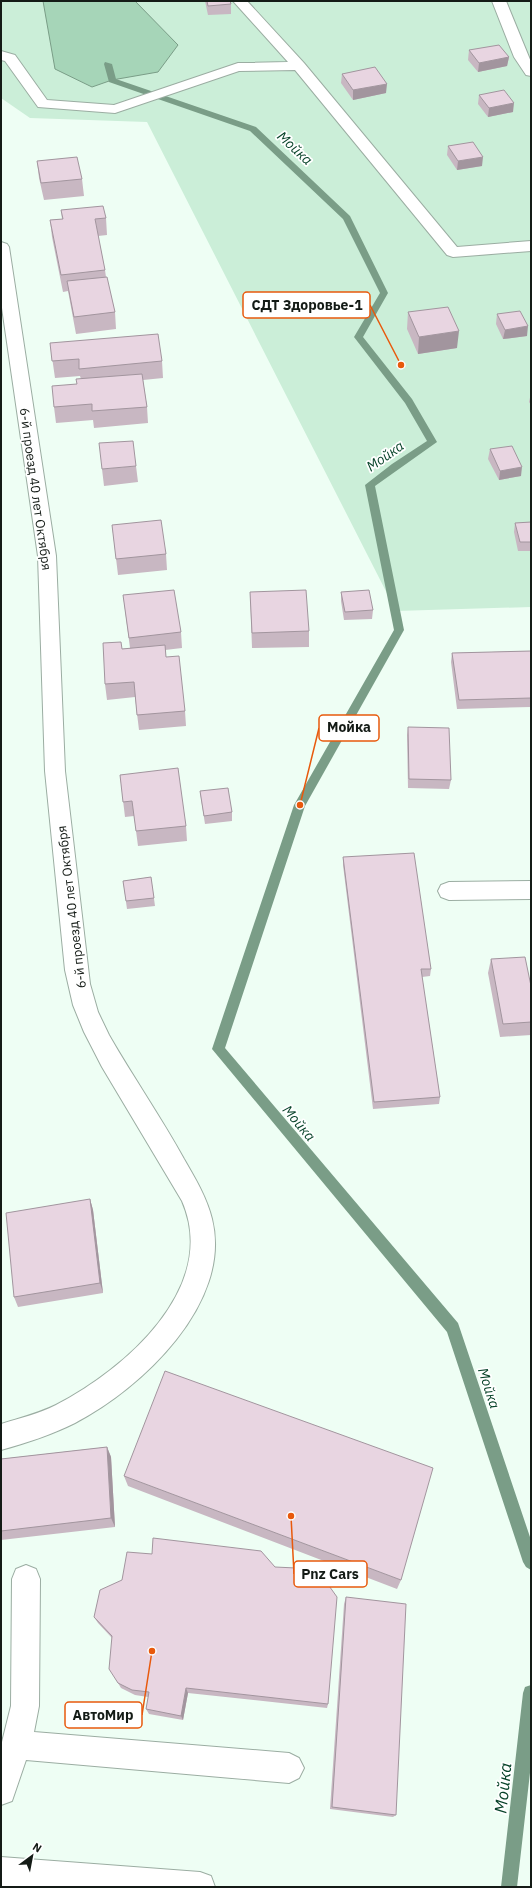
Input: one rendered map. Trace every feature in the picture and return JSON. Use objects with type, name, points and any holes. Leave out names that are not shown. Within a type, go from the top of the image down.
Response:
[{"type":"street","points":[[240,1],[300,66],[453,252],[531,246]]},
{"type":"street","points":[[499,1],[521,56],[531,72]]},
{"type":"street","points":[[1,56],[10,58],[43,104],[115,109],[238,67],[300,66]]},
{"type":"street","name":"6-й проезд 40 лет Октября","points":[[1,247],[47,556],[55,771],[76,970],[81,997],[91,1025],[154,1129],[188,1190],[197,1209],[202,1229],[202,1252],[197,1276],[178,1318],[163,1337],[125,1374],[85,1403],[50,1421],[1,1437]]},
{"type":"street","points":[[449,891],[531,890]]},
{"type":"street","points":[[1,1790],[16,1745],[25,1706],[26,1579]]},
{"type":"street","points":[[16,1745],[289,1768]]},
{"type":"street","points":[[1,1872],[200,1887]]},
{"type":"shaded area","points":[[1,1],[531,1],[531,607],[396,611],[147,122],[30,118],[1,98]]},
{"type":"shaded area","points":[[43,1],[135,1],[178,45],[158,72],[112,80],[92,87],[55,69]]},
{"type":"building","points":[[207,1],[230,1],[231,4],[208,6]]},
{"type":"building","points":[[499,45],[509,57],[479,63],[469,50]]},
{"type":"building","points":[[375,67],[387,84],[353,90],[342,74]]},
{"type":"building","points":[[504,90],[514,103],[489,108],[479,95]]},
{"type":"building","points":[[473,142],[483,157],[458,161],[448,146]]},
{"type":"building","points":[[77,157],[82,179],[41,183],[37,161]]},
{"type":"building","points":[[103,206],[106,218],[95,219],[105,270],[61,275],[50,220],[63,219],[61,210]]},
{"type":"building","points":[[107,277],[115,312],[74,317],[67,281]]},
{"type":"building","points":[[448,307],[459,331],[419,337],[408,312]]},
{"type":"building","points":[[520,311],[528,326],[505,330],[497,314]]},
{"type":"building","points":[[158,334],[162,361],[79,369],[79,359],[52,361],[50,343]]},
{"type":"building","points":[[142,374],[147,407],[92,411],[92,404],[54,407],[52,386],[77,384],[76,379]]},
{"type":"building","points":[[133,441],[136,466],[102,469],[99,443]]},
{"type":"building","points":[[512,446],[522,467],[500,471],[490,449]]},
{"type":"building","points":[[161,520],[166,554],[116,559],[112,525]]},
{"type":"building","points":[[531,522],[531,542],[520,542],[515,523]]},
{"type":"building","points":[[174,590],[181,632],[129,638],[123,595]]},
{"type":"building","points":[[306,590],[309,631],[252,633],[250,592]]},
{"type":"building","points":[[369,590],[373,610],[345,612],[341,592]]},
{"type":"building","points":[[121,642],[122,649],[165,645],[166,657],[179,656],[185,711],[137,715],[134,682],[105,684],[103,643]]},
{"type":"building","points":[[531,651],[531,698],[459,700],[452,653]]},
{"type":"building","points":[[408,727],[449,728],[451,780],[409,779]]},
{"type":"building","points":[[178,768],[186,826],[136,831],[132,801],[123,802],[120,775]]},
{"type":"building","points":[[228,788],[232,812],[204,816],[200,791]]},
{"type":"building","points":[[414,853],[431,969],[421,969],[440,1097],[374,1102],[343,857]]},
{"type":"building","points":[[151,877],[154,898],[126,901],[123,881]]},
{"type":"building","points":[[525,957],[531,986],[531,1022],[503,1024],[491,959]]},
{"type":"building","points":[[90,1199],[100,1283],[14,1297],[6,1213]]},
{"type":"building","points":[[165,1371],[433,1468],[401,1580],[124,1476]]},
{"type":"building","points":[[107,1447],[111,1518],[1,1531],[1,1459]]},
{"type":"building","points":[[153,1538],[261,1551],[275,1567],[317,1569],[337,1597],[328,1704],[186,1688],[181,1716],[146,1709],[149,1692],[132,1690],[118,1683],[109,1669],[112,1636],[94,1617],[100,1590],[122,1580],[127,1552],[152,1554]]},
{"type":"building","points":[[346,1597],[406,1604],[396,1815],[332,1807]]},
{"type":"waterway","name":"Мойка","points":[[108,64],[112,80],[253,129],[347,218],[384,293],[358,337],[409,401],[432,442],[395,466],[370,485],[399,630],[300,805],[218,1049],[453,1328],[531,1562]]},
{"type":"waterway","name":"Мойка","points":[[509,1887],[531,1693]]},
{"type":"place","name":"СДТ Здоровье-1","points":[[401,365]]},
{"type":"place","name":"Мойка","points":[[300,805]]},
{"type":"place","name":"Pnz Cars","points":[[291,1516]]},
{"type":"place","name":"АвтоМир","points":[[152,1651]]}]
